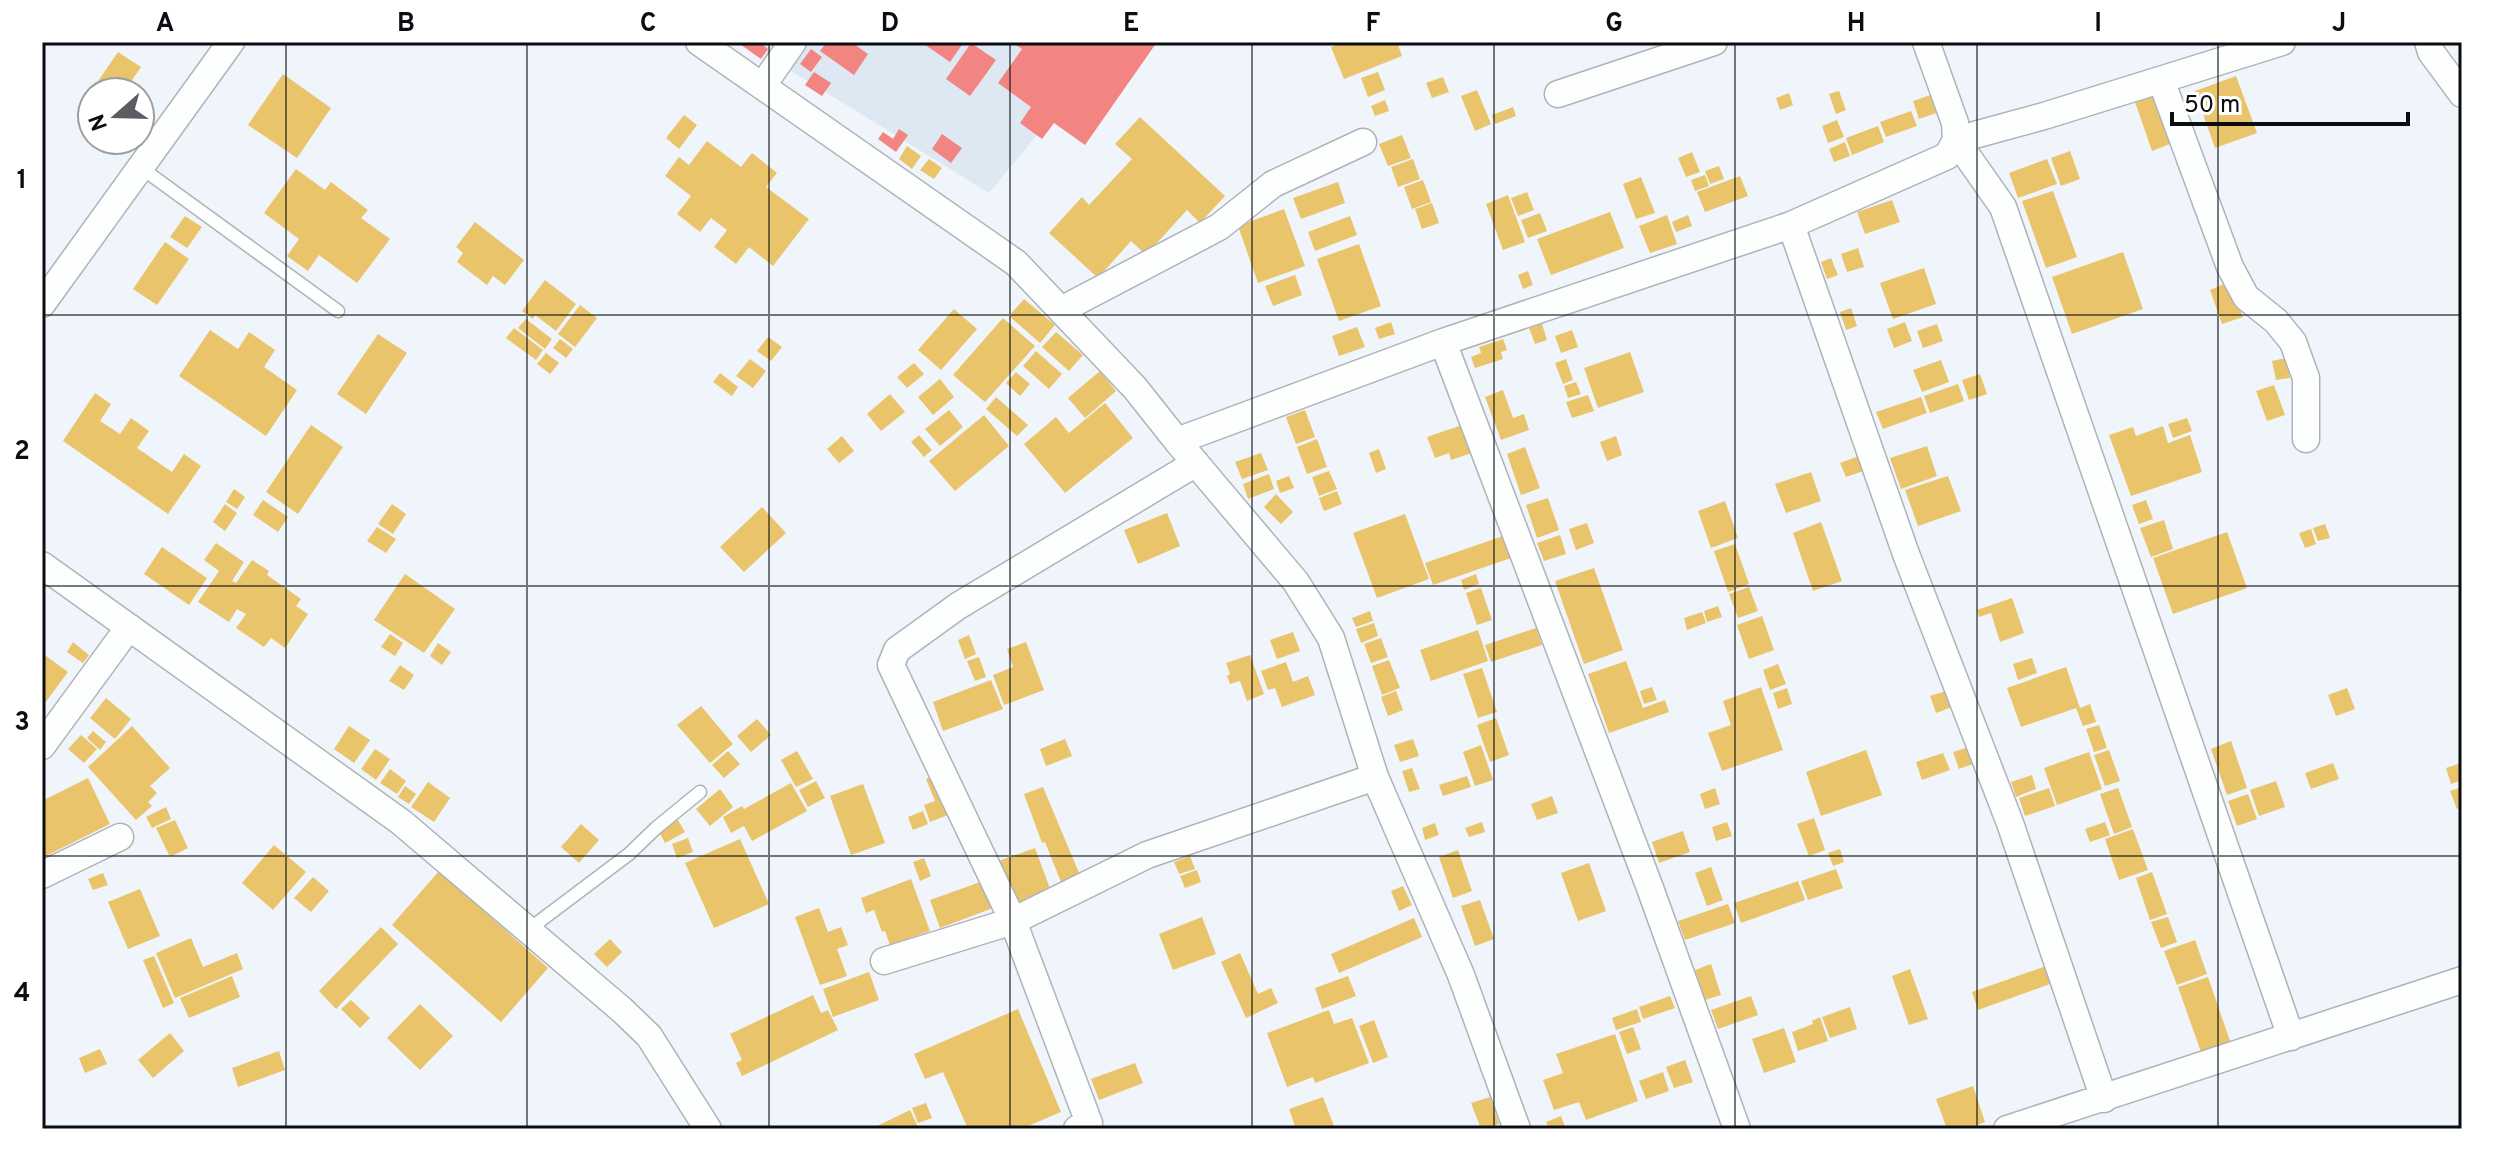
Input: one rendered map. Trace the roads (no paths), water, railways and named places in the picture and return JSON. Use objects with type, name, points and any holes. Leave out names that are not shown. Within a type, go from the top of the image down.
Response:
[{"type":"street","points":[[42,304],[231,42]]},
{"type":"street","points":[[699,42],[1016,263],[1135,388],[1296,582],[1331,638],[1375,777],[1461,975],[1517,1129]]},
{"type":"street","points":[[763,85],[793,42]]},
{"type":"street","points":[[1558,94],[1714,42]]},
{"type":"street","points":[[1926,42],[1955,123],[1956,140],[2003,207],[2291,1037]]},
{"type":"street","points":[[1177,441],[1443,342],[1791,225],[1947,156],[1956,140],[2282,42]]},
{"type":"street","points":[[2428,42],[2431,52],[2462,94]]},
{"type":"street","points":[[2161,80],[2230,267],[2246,297],[2276,321],[2293,342],[2306,378],[2306,439]]},
{"type":"street","points":[[1061,310],[1219,227],[1273,184],[1363,142]]},
{"type":"street","points":[[1791,225],[1906,554],[2010,823],[2104,1099]]},
{"type":"street","points":[[1443,342],[1650,888],[1737,1129]]},
{"type":"street","points":[[1077,1129],[1089,1123],[1013,921],[891,665],[897,650],[958,606],[1196,463]]},
{"type":"street","points":[[42,565],[401,822],[649,1036],[708,1129]]},
{"type":"street","points":[[42,746],[129,627]]},
{"type":"street","points":[[884,961],[1013,921],[1147,855],[1375,777]]},
{"type":"street","points":[[42,875],[120,837]]},
{"type":"street","points":[[2007,1129],[2056,1122],[2104,1099],[2462,980]]},
{"type":"lane","points":[[140,167],[338,311]]},
{"type":"lane","points":[[528,930],[629,854],[700,792]]}]
